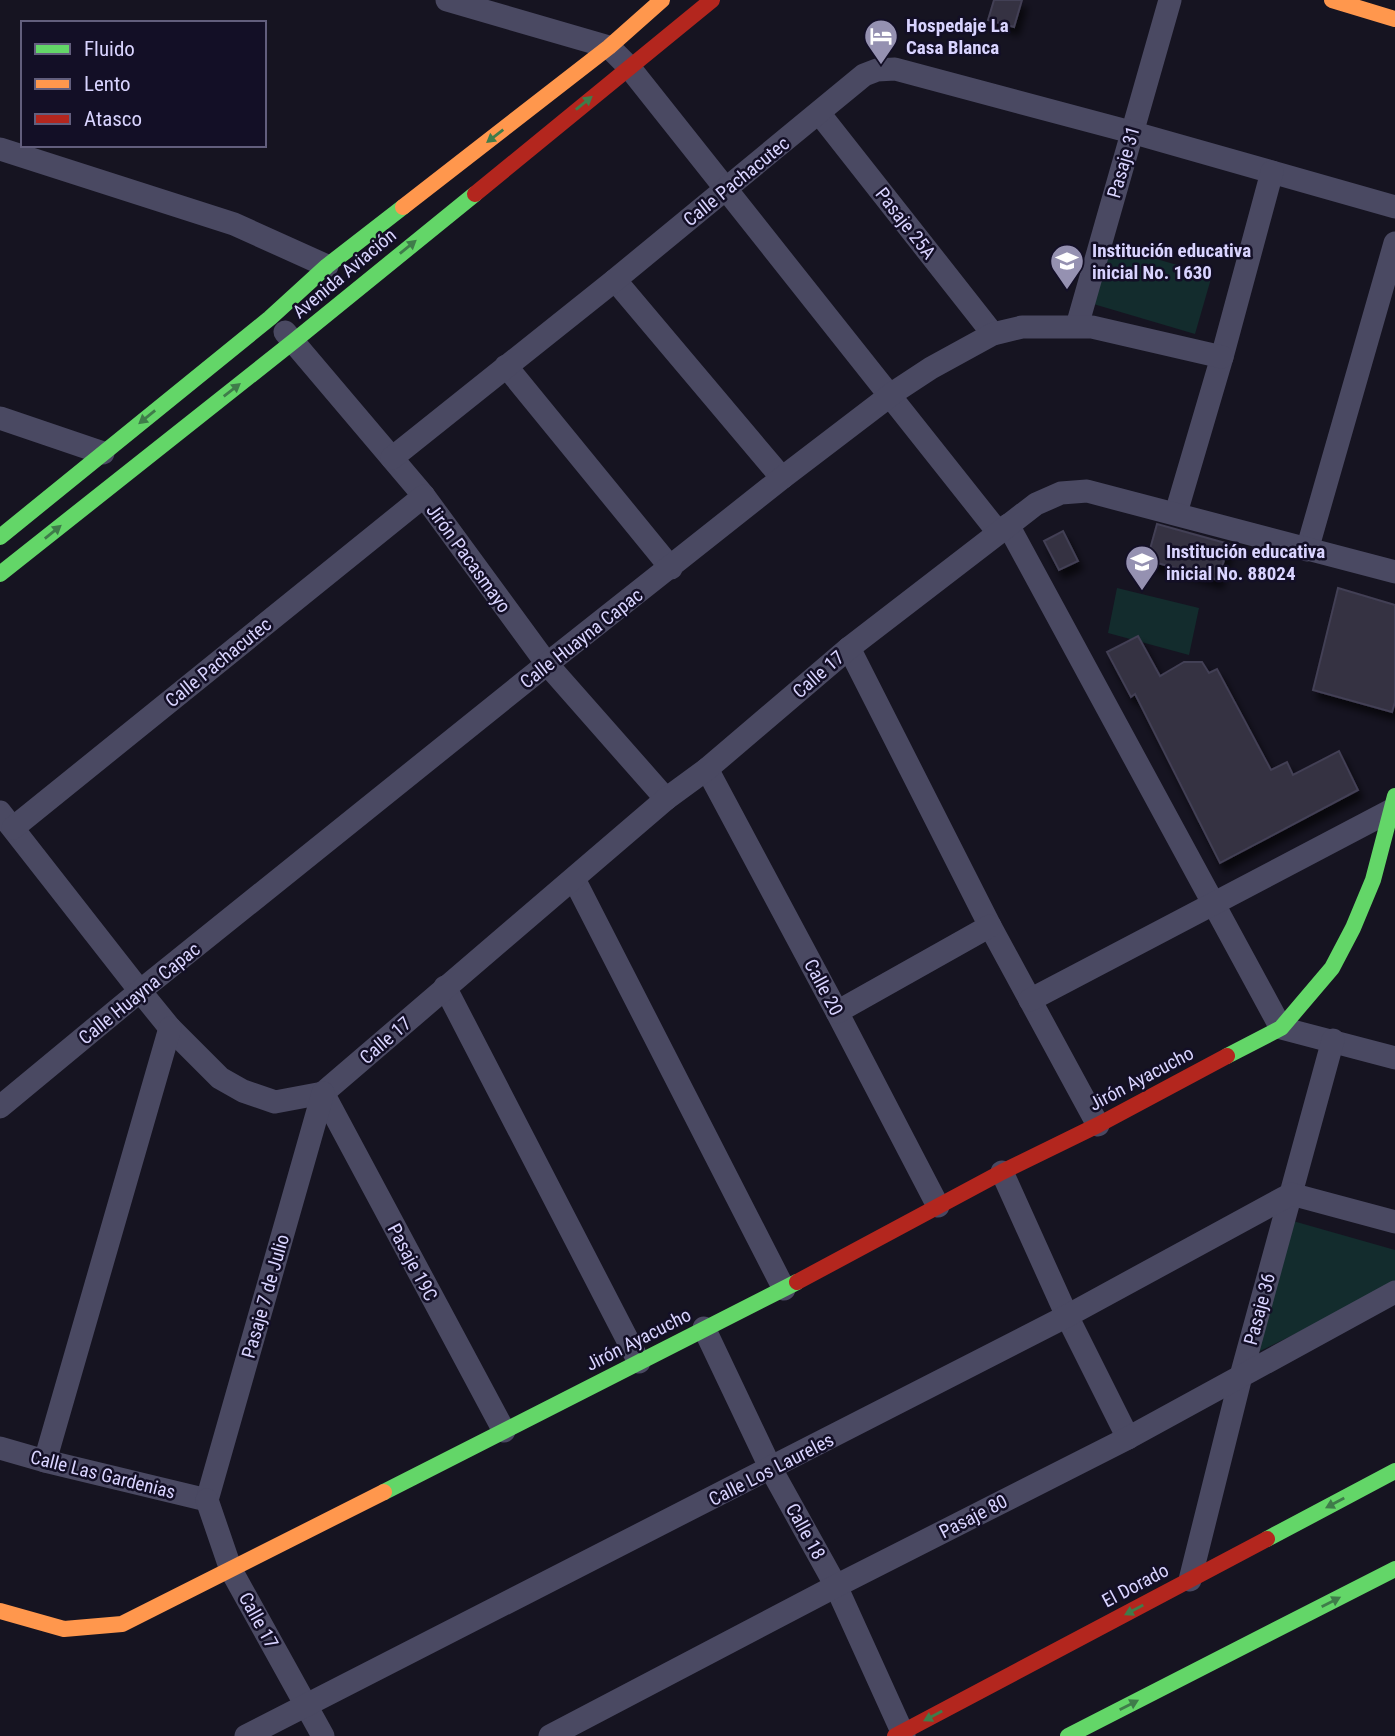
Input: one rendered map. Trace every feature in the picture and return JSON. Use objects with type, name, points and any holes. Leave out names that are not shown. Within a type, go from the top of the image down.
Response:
[{"type":"street","points":[[447,0],[609,47],[629,67],[890,396],[1003,528],[1214,903],[1281,1028],[1395,1058]]},
{"type":"street","name":"Avenida Aviación","points":[[0,537],[270,317],[327,266],[609,47],[662,0]]},
{"type":"street","name":"Avenida Aviación","points":[[0,574],[294,341],[712,0]]},
{"type":"street","name":"Pasaje 31","points":[[1077,326],[1170,0]]},
{"type":"street","points":[[1332,0],[1395,19]]},
{"type":"street","name":"Calle Pachacutec","points":[[391,458],[615,280],[864,75],[877,70],[895,69],[1395,207]]},
{"type":"street","name":"Pasaje 25A","points":[[818,113],[993,334]]},
{"type":"street","points":[[0,149],[234,224],[327,266]]},
{"type":"street","points":[[1176,513],[1223,357],[1272,172]]},
{"type":"street","points":[[1307,550],[1395,243]]},
{"type":"street","points":[[615,280],[782,478]]},
{"type":"street","name":"Jirón Pacasmayo","points":[[270,317],[294,341],[424,496],[547,664],[666,799]]},
{"type":"street","name":"Calle Huayna Capac","points":[[0,1107],[547,664],[782,478],[931,368],[993,334],[1022,327],[1092,327],[1223,357]]},
{"type":"street","points":[[506,366],[671,568]]},
{"type":"street","points":[[0,418],[103,453]]},
{"type":"street","name":"Calle 17","points":[[323,1093],[666,799],[707,769],[849,648],[1036,504],[1061,494],[1087,491],[1395,572]]},
{"type":"street","name":"Calle Pachacutec","points":[[6,820],[424,496]]},
{"type":"street","points":[[849,648],[990,926],[1098,1125]]},
{"type":"street","name":"Calle 20","points":[[707,769],[938,1206]]},
{"type":"street","points":[[1030,1000],[1393,804]]},
{"type":"street","points":[[1281,1028],[1332,968],[1353,928],[1384,884],[1393,804]]},
{"type":"street","points":[[6,820],[170,1028],[220,1078],[243,1091],[275,1102],[323,1093]]},
{"type":"street","points":[[574,879],[784,1289]]},
{"type":"street","points":[[837,1012],[990,926]]},
{"type":"street","points":[[445,987],[639,1362]]},
{"type":"street","points":[[45,1461],[170,1028]]},
{"type":"street","name":"Jirón Ayacucho","points":[[0,1611],[64,1629],[122,1624],[784,1289],[1002,1172],[1098,1125],[1281,1028]]},
{"type":"street","name":"Pasaje 36","points":[[1190,1580],[1241,1376],[1334,1040]]},
{"type":"street","name":"Pasaje 19C","points":[[323,1093],[504,1431]]},
{"type":"street","name":"Pasaje 7 de Julio","points":[[207,1500],[323,1093]]},
{"type":"street","points":[[1002,1172],[1066,1316],[1128,1438]]},
{"type":"street","points":[[1291,1194],[1395,1222]]},
{"type":"street","name":"Calle Los Laureles","points":[[246,1736],[1066,1316],[1291,1194]]},
{"type":"street","name":"Pasaje 80","points":[[550,1736],[836,1586],[1128,1438],[1395,1292]]},
{"type":"street","name":"Calle 18","points":[[704,1328],[771,1469],[836,1586],[900,1735]]},
{"type":"street","name":"Calle Las Gardenias","points":[[0,1448],[207,1500]]},
{"type":"street","name":"El Dorado","points":[[900,1735],[1395,1471]]},
{"type":"street","name":"Calle 17","points":[[207,1500],[232,1570],[323,1736]]},
{"type":"street","points":[[1068,1736],[1395,1569]]},
{"type":"green space","points":[[1108,245],[1212,275],[1195,334],[1090,303]]},
{"type":"green space","points":[[1117,588],[1199,608],[1189,655],[1108,633]]},
{"type":"green space","points":[[1293,1221],[1395,1250],[1395,1285],[1258,1352]]},
{"type":"building","points":[[994,0],[1022,0],[1014,27],[988,20]]},
{"type":"building","points":[[1157,524],[1229,544],[1218,580],[1147,560]]},
{"type":"building","points":[[1063,531],[1078,561],[1059,570],[1044,541]]},
{"type":"building","points":[[1338,588],[1395,605],[1395,702],[1392,712],[1313,690]]},
{"type":"building","points":[[1138,636],[1160,676],[1184,662],[1202,662],[1209,673],[1217,669],[1271,770],[1287,762],[1293,775],[1339,751],[1358,790],[1220,863],[1135,694],[1131,697],[1107,652]]},
{"type":"traffic: fast","points":[[0,574],[475,194]]},
{"type":"traffic: fast","points":[[0,537],[270,318],[327,266],[403,207]]},
{"type":"traffic: fast","points":[[1227,1056],[1281,1028],[1332,968],[1353,928],[1373,880],[1395,796]]},
{"type":"traffic: fast","points":[[384,1492],[797,1282]]},
{"type":"traffic: fast","points":[[1267,1539],[1395,1471]]},
{"type":"traffic: fast","points":[[1068,1736],[1395,1569]]},
{"type":"traffic: slow","points":[[403,207],[609,47],[662,0]]},
{"type":"traffic: slow","points":[[1332,0],[1395,19]]},
{"type":"traffic: slow","points":[[0,1611],[64,1629],[122,1624],[384,1492]]},
{"type":"traffic: jam","points":[[475,194],[712,0]]},
{"type":"traffic: jam","points":[[797,1282],[1227,1056]]},
{"type":"traffic: jam","points":[[895,1736],[1267,1539]]},
{"type":"place","name":"Hospedaje La Casa Blanca","points":[[881,66]]},
{"type":"place","name":"Institución educativa inicial No. 1630","points":[[1067,291]]},
{"type":"place","name":"Institución educativa inicial No. 88024","points":[[1142,592]]}]
